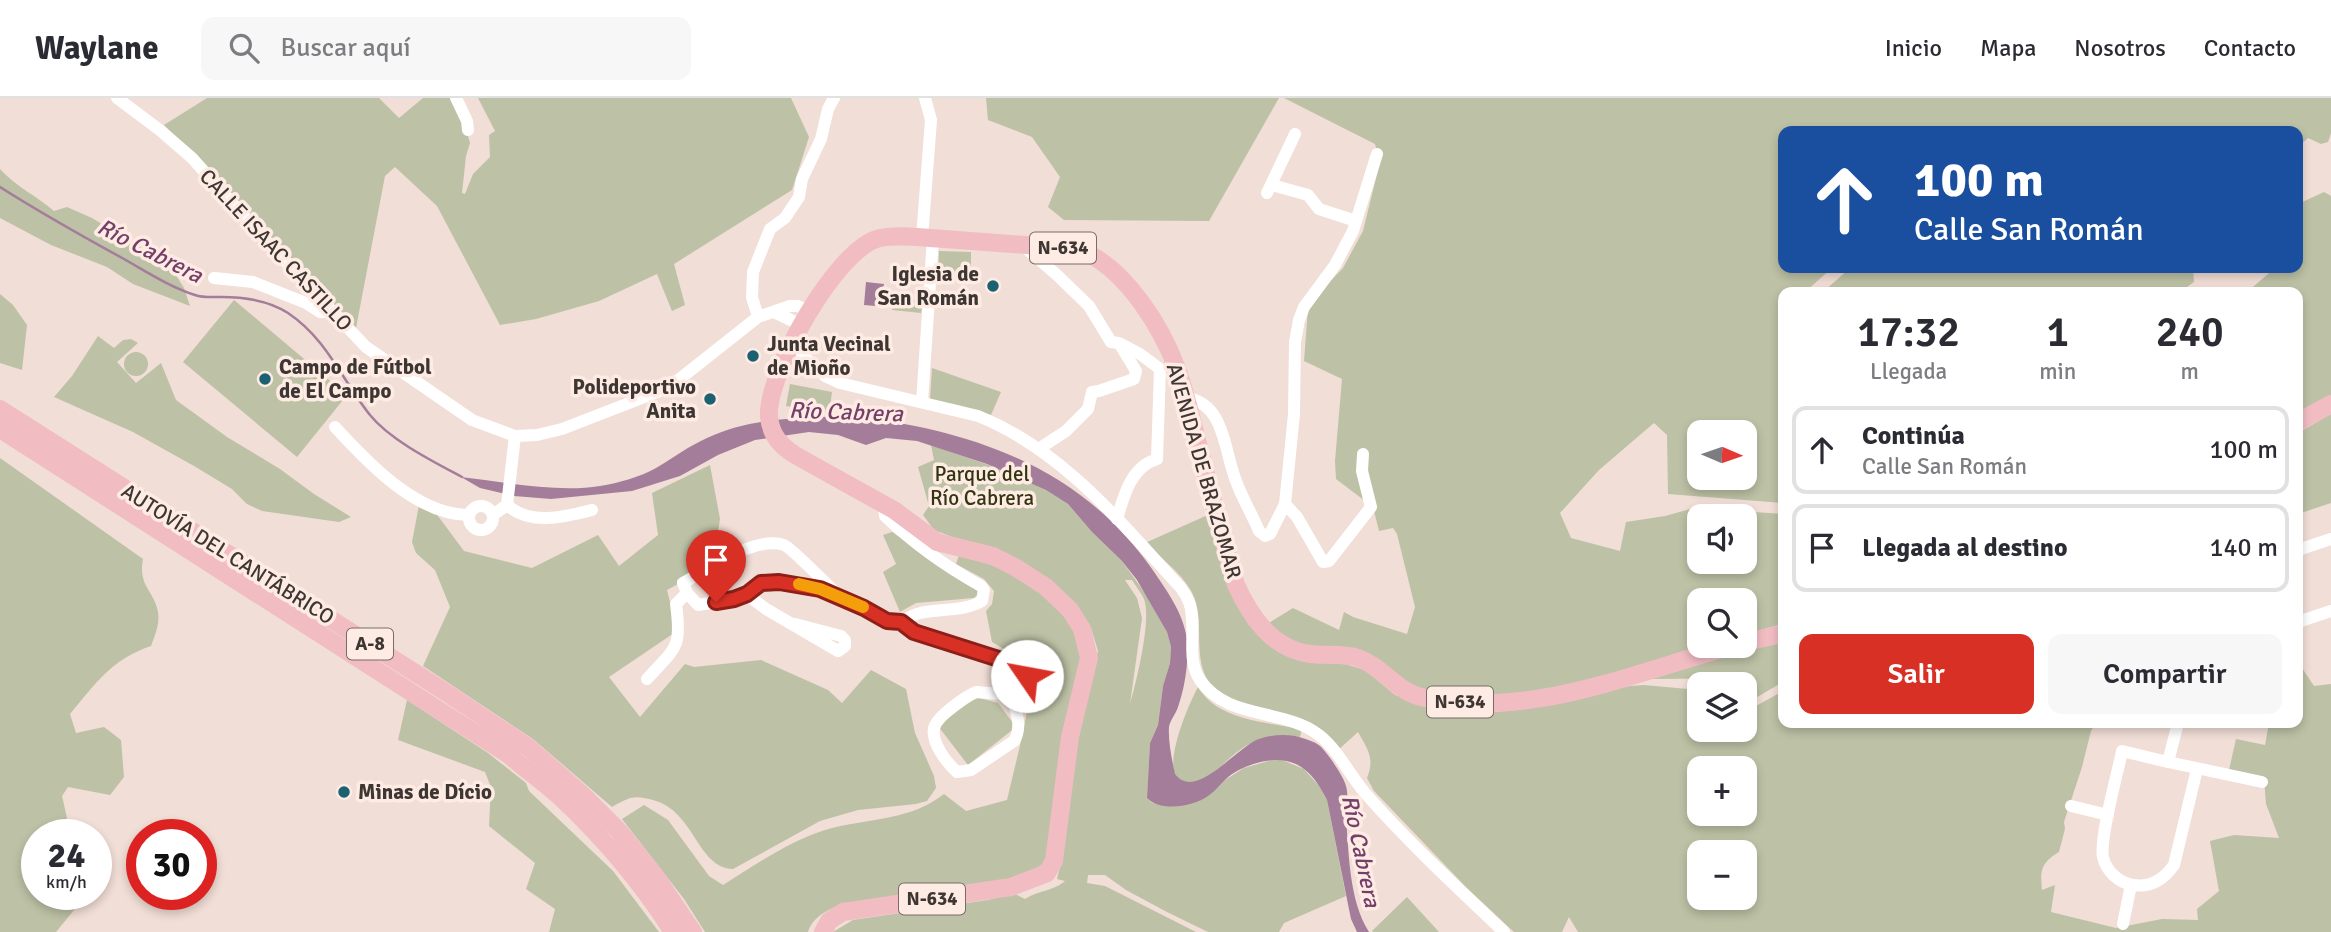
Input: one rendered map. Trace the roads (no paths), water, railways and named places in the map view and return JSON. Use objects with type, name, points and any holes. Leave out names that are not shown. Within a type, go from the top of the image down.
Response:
[{"type":"highway","name":"AVENIDA DE BRAZOMAR","points":[[884,505],[781,446],[771,426],[770,404],[775,384],[795,336],[824,290],[850,258],[867,243],[879,238],[928,238],[1067,248],[1085,252],[1105,264],[1123,281],[1141,303],[1164,340],[1177,367],[1187,398],[1236,585],[1246,607],[1262,628],[1277,641],[1295,651],[1357,658],[1372,664],[1404,689],[1418,696],[1483,704],[1554,696],[1689,658]]},
{"type":"highway","points":[[2303,419],[2331,404]]},
{"type":"highway","name":"AUTOVÍA DEL CANTÁBRICO","points":[[0,409],[528,747],[619,831],[656,877],[693,932]]},
{"type":"highway","name":"AUTOVÍA DEL CANTÁBRICO","points":[[0,429],[509,755],[557,795],[594,831],[643,887],[673,932]]},
{"type":"highway","name":"N-634","points":[[822,932],[829,921],[843,912],[1011,887],[1047,873],[1054,861],[1070,737],[1089,658],[1088,644],[1082,629],[1070,610],[1046,587],[993,556],[937,542],[884,505]]},
{"type":"highway","points":[[1757,639],[1778,635]]},
{"type":"street","name":"CALLE ISAAC CASTILLO","points":[[117,98],[192,158],[366,347],[472,420],[515,436],[537,435],[562,429],[660,391],[684,376],[758,317],[824,290]]},
{"type":"street","points":[[456,98],[467,121],[468,130]]},
{"type":"street","points":[[758,317],[752,297],[754,272],[770,229],[785,218],[799,197],[802,179],[821,139],[834,98]]},
{"type":"street","points":[[922,402],[931,120],[924,100]]},
{"type":"street","points":[[1295,134],[1270,189],[1308,195],[1319,209],[1356,221]]},
{"type":"street","points":[[1187,398],[1197,399],[1213,411],[1236,482],[1262,534],[1269,534],[1285,504],[1294,414],[1295,342],[1299,320],[1304,307],[1335,265],[1356,221],[1377,154]]},
{"type":"street","points":[[1028,245],[1028,250],[1089,306],[1111,342],[1140,354],[1160,369],[1157,459],[1150,461],[1131,478],[1117,519]]},
{"type":"street","points":[[214,278],[253,282],[306,303],[320,312],[333,312]]},
{"type":"street","points":[[790,306],[799,306],[809,313]]},
{"type":"street","points":[[774,312],[794,322],[795,336],[825,376],[839,383],[978,416],[1016,433],[1040,448],[1086,486],[1181,588],[1189,602],[1194,662],[1199,679],[1216,696],[1239,708],[1304,724],[1320,736],[1366,794],[1504,932]]},
{"type":"street","points":[[1040,448],[1066,431],[1088,409],[1091,392],[1134,379],[1136,372],[1119,344]]},
{"type":"street","points":[[335,427],[396,486],[437,509],[469,515]]},
{"type":"street","points":[[515,436],[502,508],[492,525],[482,531],[471,526],[469,515],[474,508],[482,506],[489,509],[502,508],[525,517],[540,519],[592,510]]},
{"type":"street","points":[[1285,504],[1297,517],[1322,562],[1329,561],[1370,507],[1363,471],[1363,454]]},
{"type":"street","points":[[840,597],[785,546],[772,543],[756,545],[683,583],[687,593],[698,605],[734,599],[747,594],[761,583],[779,582],[820,589],[887,621],[901,622],[919,613],[978,604],[985,596],[981,586],[937,558],[892,523],[885,516],[884,505]]},
{"type":"street","points":[[2303,548],[2331,539]]},
{"type":"street","points":[[647,679],[676,647],[680,629],[676,604],[687,593]]},
{"type":"street","points":[[747,594],[766,609],[795,624]]},
{"type":"street","points":[[2303,620],[2331,611]]},
{"type":"street","points":[[901,622],[907,629],[922,635],[990,654],[1020,667],[1025,671],[1027,680],[1022,692],[1013,700]]},
{"type":"street","points":[[976,692],[1000,694],[1013,700],[1019,727],[1014,741],[971,770],[957,772],[951,767],[936,743],[934,729],[937,722],[967,696],[976,692]]},
{"type":"street","points":[[2168,762],[2177,728]]},
{"type":"street","points":[[2197,769],[2174,865],[2167,874],[2152,884],[2131,885],[2120,880],[2112,874],[2103,857],[2102,846],[2122,751],[2262,782]]},
{"type":"street","points":[[2071,806],[2108,815]]},
{"type":"street","points":[[2123,924],[2131,885]]},
{"type":"waterway","name":"Río Cabrera","points":[[0,187],[177,288],[201,297],[256,300],[288,313],[302,323],[324,347],[360,402],[379,424],[413,450],[462,477]]},
{"type":"place","name":"Iglesia de San Román","points":[[993,286]]},
{"type":"place","name":"Junta Vecinal de Mioño","points":[[753,356]]},
{"type":"place","name":"Campo de Fútbol de El Campo","points":[[265,379]]},
{"type":"place","name":"Polideportivo Anita","points":[[710,399]]},
{"type":"place","name":"Minas de Dício","points":[[344,792]]},
{"type":"park label","name":"Parque del Río Cabrera","points":[[982,486]]}]
